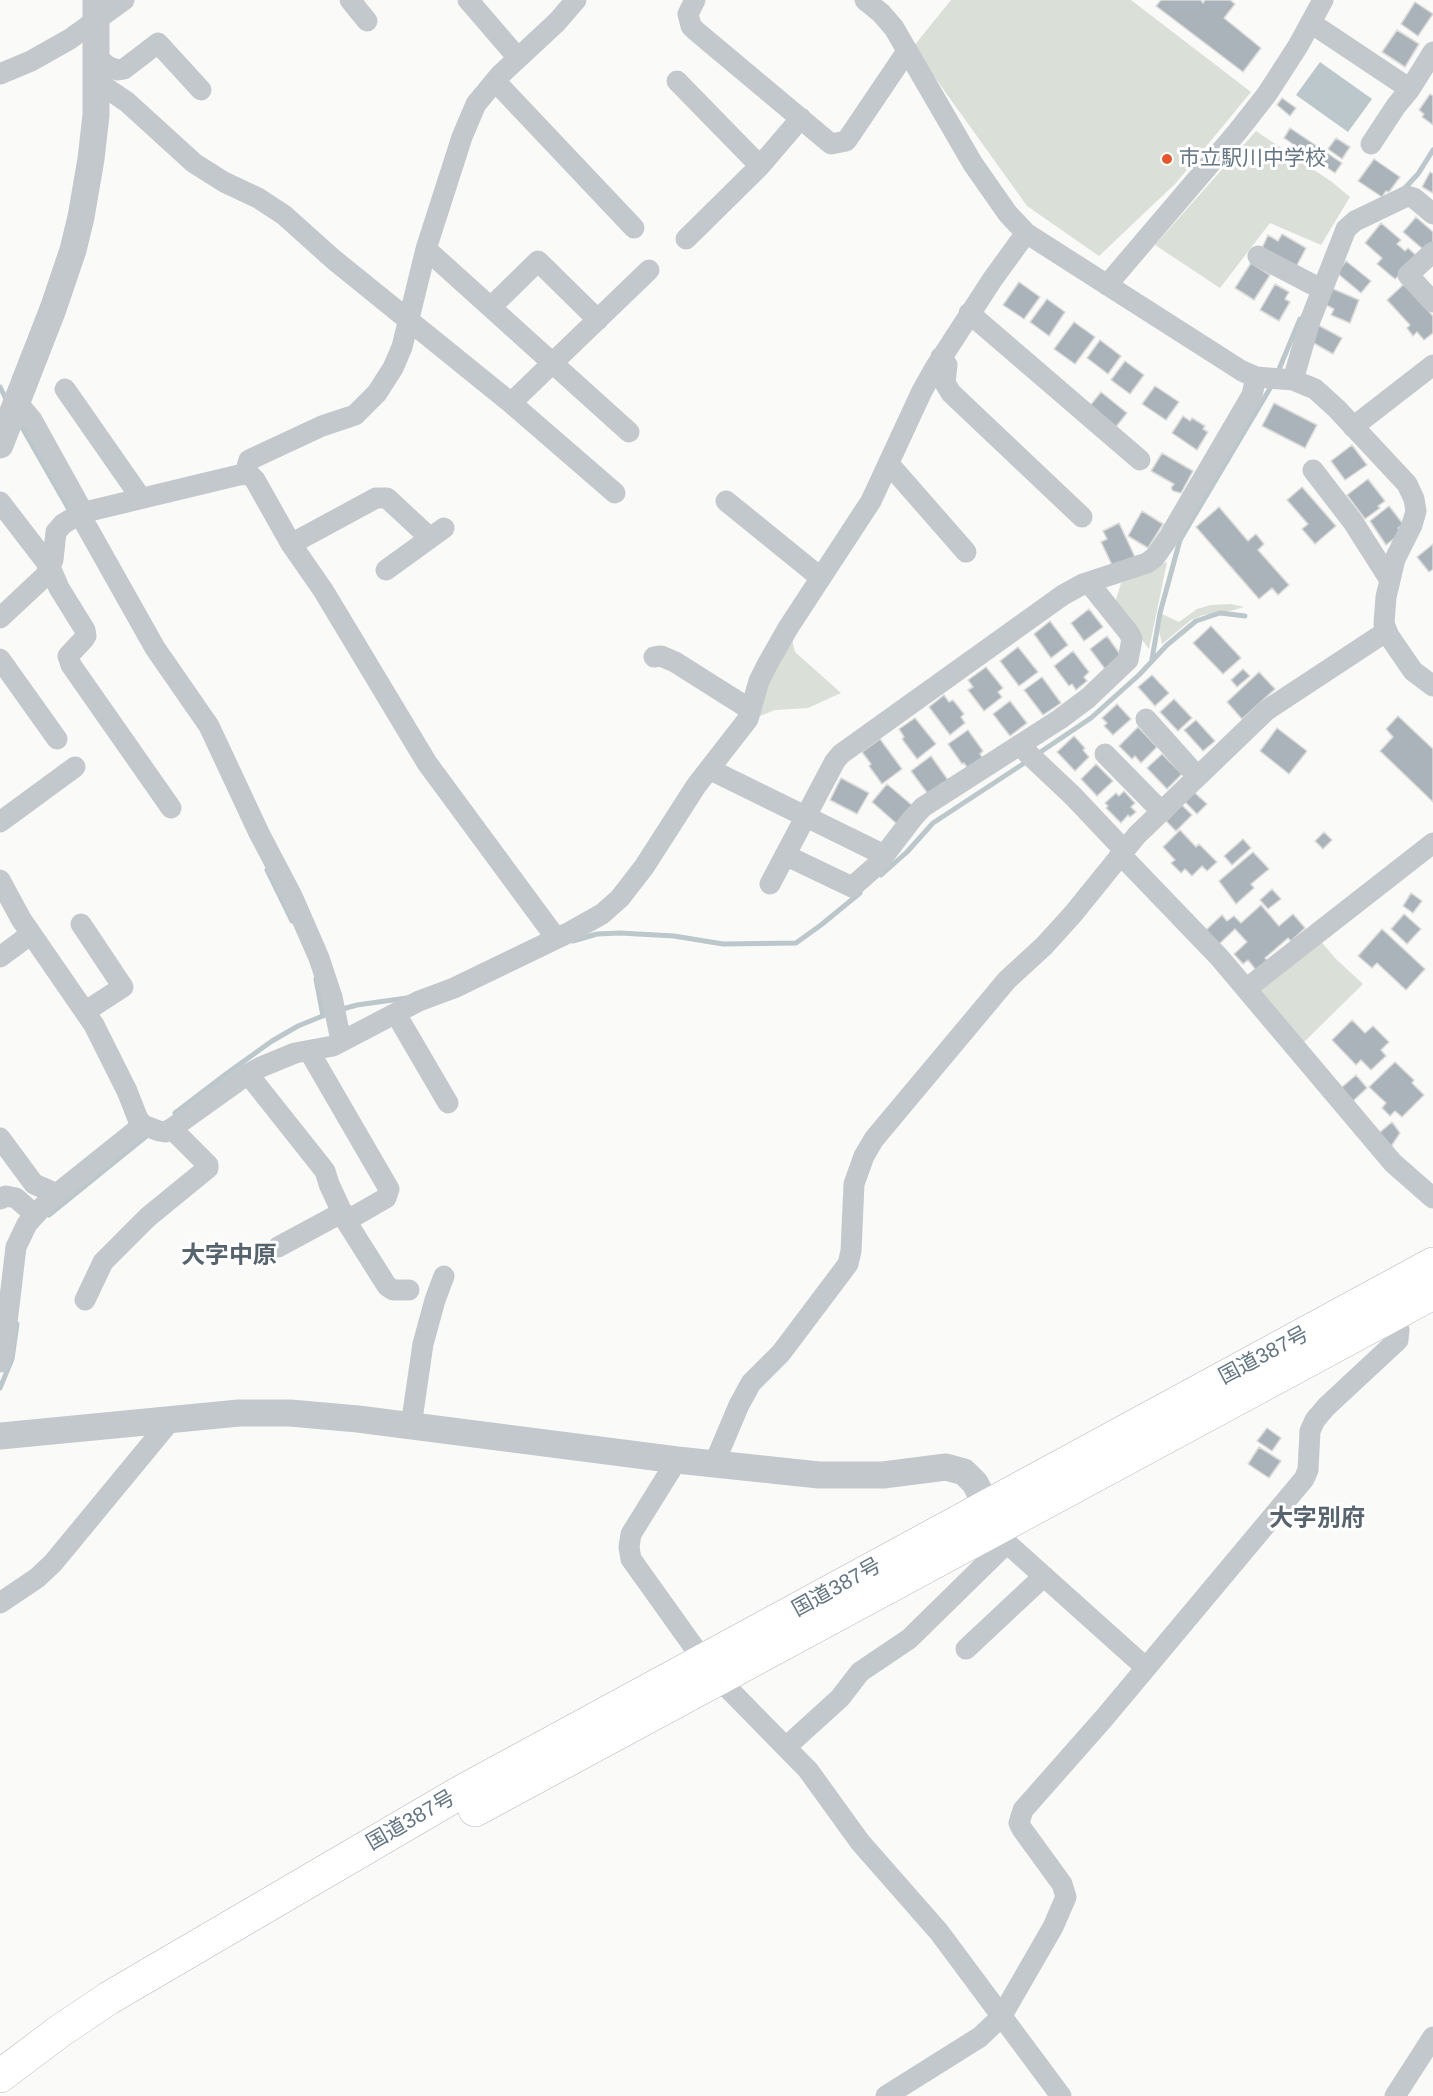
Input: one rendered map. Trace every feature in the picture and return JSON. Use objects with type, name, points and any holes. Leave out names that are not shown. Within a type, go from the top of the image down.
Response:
[{"type":"highway","name":"国道387号","points":[[997,1526],[1433,1264]]},
{"type":"highway","name":"国道387号","points":[[0,2076],[109,1998],[461,1792],[711,1670],[997,1526],[1433,1293]]},
{"type":"street","points":[[0,74],[54,49],[96,10],[124,0]]},
{"type":"street","points":[[350,0],[367,21]]},
{"type":"street","points":[[468,0],[518,58]]},
{"type":"street","points":[[245,474],[246,465],[254,456],[322,426],[347,419],[363,409],[377,393],[393,368],[402,347],[426,249],[462,136],[476,104],[495,81],[557,22],[576,0]]},
{"type":"street","points":[[695,0],[688,14],[691,26],[831,144],[846,141],[907,51]]},
{"type":"street","points":[[865,0],[889,21],[973,164],[1003,208],[1026,232],[1234,367],[1257,377],[1293,380],[1315,389],[1407,484],[1414,499],[1414,517],[1398,552],[1390,580],[1384,618],[1387,632],[1413,671],[1433,686]]},
{"type":"street","points":[[1107,285],[1239,131],[1267,94],[1323,0]]},
{"type":"street","points":[[74,518],[32,420],[7,423],[50,318],[77,234],[91,159],[96,116],[96,10]]},
{"type":"street","points":[[1311,23],[1410,89]]},
{"type":"street","points":[[96,69],[110,67],[118,70],[124,69],[158,43],[201,90]]},
{"type":"street","points":[[1371,144],[1433,52]]},
{"type":"street","points":[[96,69],[127,102],[194,163],[284,215],[333,259],[511,403],[615,493]]},
{"type":"street","points":[[495,81],[634,228]]},
{"type":"street","points":[[677,81],[760,166]]},
{"type":"street","points":[[686,239],[760,166],[801,118]]},
{"type":"street","points":[[1293,380],[1301,345],[1343,233],[1355,221],[1407,196],[1414,198],[1433,214]]},
{"type":"street","points":[[0,880],[31,934],[86,1011],[143,1125],[165,1132],[248,1074],[281,1058],[326,1048],[419,1001],[454,988],[602,914],[620,898],[644,867],[688,797],[743,727],[767,664],[871,501],[922,391],[941,357],[1026,232]]},
{"type":"street","points":[[426,249],[629,432]]},
{"type":"street","points":[[1433,252],[1408,275],[1433,302]]},
{"type":"street","points":[[1258,256],[1321,290]]},
{"type":"street","points":[[491,307],[538,261],[598,320]]},
{"type":"street","points":[[511,403],[649,270]]},
{"type":"street","points":[[969,313],[1140,460]]},
{"type":"street","points":[[941,357],[947,365],[945,383],[951,393],[1082,517]]},
{"type":"street","points":[[1353,427],[1433,365]]},
{"type":"street","points":[[770,884],[835,761],[841,754],[1064,595],[1089,583],[1147,562],[1157,555],[1252,395],[1257,377]]},
{"type":"street","points":[[65,388],[141,498]]},
{"type":"street","points":[[889,464],[966,552]]},
{"type":"street","points":[[1313,470],[1353,522],[1390,580]]},
{"type":"street","points":[[0,618],[38,584],[53,560],[56,532],[74,518],[141,498],[249,474],[255,480],[291,544],[323,590],[427,763],[556,938]]},
{"type":"street","points":[[291,544],[376,498],[387,498],[437,533],[386,570]]},
{"type":"street","points":[[726,501],[821,578]]},
{"type":"street","points":[[0,502],[50,567],[59,588],[87,633],[71,651],[68,660],[171,808]]},
{"type":"street","points":[[74,518],[83,520],[155,648],[209,726],[320,957],[332,997],[341,1041]]},
{"type":"street","points":[[785,855],[852,887],[876,866],[923,807],[1078,706],[1126,663],[1130,656],[1130,633],[1089,583]]},
{"type":"street","points":[[714,1464],[751,1383],[781,1353],[848,1264],[851,1251],[854,1184],[867,1149],[1003,986],[1073,914],[1122,852],[1197,776],[1273,706],[1387,632]]},
{"type":"street","points":[[654,657],[662,656],[675,662],[751,710]]},
{"type":"street","points":[[0,659],[57,738]]},
{"type":"street","points":[[1146,719],[1197,776]]},
{"type":"street","points":[[1019,745],[1057,779],[1199,934],[1393,1162],[1433,1198]]},
{"type":"street","points":[[1106,754],[1161,812]]},
{"type":"street","points":[[0,822],[75,767]]},
{"type":"street","points":[[709,769],[884,855]]},
{"type":"street","points":[[1246,989],[1433,843]]},
{"type":"street","points":[[81,924],[123,987],[86,1011]]},
{"type":"street","points":[[0,957],[31,934]]},
{"type":"street","points":[[396,1014],[448,1103]]},
{"type":"street","points":[[278,1247],[386,1198],[389,1189],[309,1051]]},
{"type":"street","points":[[248,1074],[322,1167],[344,1217],[387,1286],[393,1290],[410,1290]]},
{"type":"street","points":[[0,1362],[4,1347],[16,1247],[21,1233],[34,1214],[143,1125]]},
{"type":"street","points":[[85,1300],[103,1262],[148,1217],[208,1168],[208,1165],[172,1129]]},
{"type":"street","points":[[0,1138],[34,1184],[57,1194]]},
{"type":"street","points":[[0,1199],[6,1196],[16,1198],[34,1214]]},
{"type":"street","points":[[411,1426],[423,1344],[444,1276]]},
{"type":"street","points":[[886,2096],[980,2037],[1001,2017],[1053,1927],[1066,1897],[1062,1884],[1022,1829],[1019,1823],[1020,1816],[1028,1803],[1105,1717],[1304,1479],[1308,1470],[1310,1431],[1315,1420],[1398,1340],[1399,1330],[1392,1316]]},
{"type":"street","points":[[0,1436],[239,1413],[281,1413],[331,1416],[676,1460],[837,1476],[884,1475],[940,1467],[955,1468],[964,1472],[975,1483],[997,1526],[1044,1576],[1145,1667]]},
{"type":"street","points":[[0,1603],[37,1578],[53,1563],[171,1420]]},
{"type":"street","points":[[676,1460],[631,1534],[629,1554],[711,1670],[814,1779],[860,1842],[934,1925],[1061,2096]]},
{"type":"street","points":[[786,1747],[840,1698],[860,1672],[909,1639],[997,1526]]},
{"type":"street","points":[[966,1649],[1044,1576]]},
{"type":"street","points":[[1395,2096],[1433,2037]]},
{"type":"shaded area","points":[[951,0],[1131,0],[1251,92],[1176,183],[1099,256],[1027,206],[913,47]]},
{"type":"shaded area","points":[[1320,62],[1372,99],[1348,132],[1296,95]]},
{"type":"shaded area","points":[[1256,131],[1332,182],[1350,197],[1321,245],[1270,223],[1220,288],[1155,245]]},
{"type":"shaded area","points":[[1167,562],[1149,649],[1115,603],[1121,583]]},
{"type":"shaded area","points":[[1231,604],[1244,607],[1203,615],[1191,620],[1162,644],[1159,631],[1162,614],[1179,622],[1197,609],[1211,605]]},
{"type":"shaded area","points":[[791,635],[795,652],[841,693],[808,708],[775,710],[760,716],[759,709],[764,683]]},
{"type":"shaded area","points":[[1318,938],[1336,959],[1363,984],[1301,1045],[1259,990]]},
{"type":"building","points":[[1161,0],[1201,0],[1203,3],[1205,0],[1230,0],[1235,4],[1224,18],[1261,48],[1243,72],[1156,6]]},
{"type":"building","points":[[1415,2],[1433,14],[1418,36],[1401,24]]},
{"type":"building","points":[[1397,30],[1419,44],[1405,67],[1382,52]]},
{"type":"building","points":[[1430,94],[1433,96],[1433,125],[1422,117],[1424,114],[1419,110]]},
{"type":"building","points":[[1282,98],[1296,108],[1290,116],[1277,105]]},
{"type":"building","points":[[1290,128],[1342,163],[1335,173],[1284,138]]},
{"type":"building","points":[[1336,138],[1350,147],[1342,159],[1328,149]]},
{"type":"building","points":[[1374,159],[1400,177],[1389,192],[1386,191],[1382,197],[1358,181]]},
{"type":"building","points":[[1430,172],[1433,174],[1433,193],[1422,187]]},
{"type":"building","points":[[1416,217],[1433,232],[1433,242],[1425,251],[1403,232]]},
{"type":"building","points":[[1381,223],[1401,240],[1397,244],[1405,251],[1408,248],[1419,258],[1395,279],[1377,264],[1382,258],[1365,243]]},
{"type":"building","points":[[1282,234],[1306,248],[1296,267],[1262,248],[1268,235],[1278,241]]},
{"type":"building","points":[[1346,261],[1371,281],[1361,293],[1337,273]]},
{"type":"building","points":[[1251,263],[1270,275],[1254,300],[1235,288]]},
{"type":"building","points":[[1019,282],[1040,297],[1024,319],[1003,305]]},
{"type":"building","points":[[1275,284],[1289,292],[1285,299],[1290,302],[1279,321],[1260,310]]},
{"type":"building","points":[[1404,284],[1433,316],[1433,333],[1424,340],[1417,332],[1413,336],[1407,328],[1410,325],[1387,300]]},
{"type":"building","points":[[1331,288],[1359,300],[1350,323],[1331,315],[1334,309],[1324,304]]},
{"type":"building","points":[[1047,299],[1065,312],[1049,336],[1030,322]]},
{"type":"building","points":[[1074,322],[1095,337],[1075,364],[1054,349]]},
{"type":"building","points":[[1318,325],[1342,338],[1333,354],[1310,341]]},
{"type":"building","points":[[1100,340],[1121,356],[1108,374],[1087,358]]},
{"type":"building","points":[[1125,361],[1144,375],[1130,394],[1111,380]]},
{"type":"building","points":[[1155,386],[1179,402],[1166,420],[1142,404]]},
{"type":"building","points":[[1101,392],[1127,413],[1115,428],[1089,407]]},
{"type":"building","points":[[1274,403],[1317,425],[1305,448],[1262,426]]},
{"type":"building","points":[[1183,416],[1190,421],[1192,418],[1205,426],[1203,429],[1208,432],[1197,450],[1172,433]]},
{"type":"building","points":[[1352,445],[1367,465],[1345,480],[1331,461]]},
{"type":"building","points":[[1162,453],[1193,471],[1181,493],[1173,491],[1171,488],[1174,484],[1151,471]]},
{"type":"building","points":[[1368,479],[1385,501],[1378,506],[1380,508],[1365,519],[1347,495]]},
{"type":"building","points":[[1302,487],[1336,526],[1315,544],[1302,529],[1308,524],[1287,500]]},
{"type":"building","points":[[1389,506],[1403,524],[1398,528],[1401,533],[1386,545],[1370,521]]},
{"type":"building","points":[[1219,507],[1248,541],[1256,534],[1264,544],[1258,550],[1289,585],[1278,595],[1272,588],[1259,599],[1196,527]]},
{"type":"building","points":[[1142,511],[1163,524],[1148,548],[1128,536]]},
{"type":"building","points":[[1119,523],[1135,557],[1113,567],[1101,542],[1107,539],[1103,531]]},
{"type":"building","points":[[1433,544],[1433,569],[1429,572],[1417,557]]},
{"type":"building","points":[[1089,609],[1103,627],[1084,641],[1071,623]]},
{"type":"building","points":[[1050,621],[1068,645],[1051,658],[1034,634]]},
{"type":"building","points":[[1211,626],[1241,658],[1223,674],[1193,643]]},
{"type":"building","points":[[1107,636],[1122,657],[1105,669],[1090,649]]},
{"type":"building","points":[[1018,647],[1038,672],[1019,686],[1000,661]]},
{"type":"building","points":[[1073,651],[1089,672],[1084,677],[1087,681],[1076,690],[1072,684],[1069,686],[1054,666]]},
{"type":"building","points":[[986,667],[1003,688],[998,692],[1002,697],[984,711],[968,690],[973,687],[968,680]]},
{"type":"building","points":[[1243,669],[1250,676],[1237,687],[1231,680]]},
{"type":"building","points":[[1259,672],[1275,689],[1242,719],[1227,702]]},
{"type":"building","points":[[1152,675],[1169,693],[1155,706],[1138,687]]},
{"type":"building","points":[[1042,677],[1061,703],[1043,715],[1024,690]]},
{"type":"building","points":[[944,695],[949,702],[953,700],[964,714],[961,717],[965,723],[950,735],[929,707]]},
{"type":"building","points":[[1174,699],[1192,718],[1178,731],[1160,712]]},
{"type":"building","points":[[1010,701],[1027,723],[1010,736],[993,714]]},
{"type":"building","points":[[1117,704],[1131,719],[1113,735],[1104,726],[1107,723],[1102,718]]},
{"type":"building","points":[[1398,716],[1433,749],[1433,802],[1380,751],[1393,737],[1386,729]]},
{"type":"building","points":[[915,718],[936,744],[917,759],[902,739],[904,737],[899,729]]},
{"type":"building","points":[[1196,720],[1215,741],[1203,751],[1184,730]]},
{"type":"building","points":[[1138,727],[1157,747],[1141,763],[1135,756],[1132,759],[1119,746]]},
{"type":"building","points":[[1277,728],[1307,751],[1289,774],[1260,751]]},
{"type":"building","points":[[968,730],[983,751],[980,754],[984,760],[969,770],[948,744]]},
{"type":"building","points":[[1074,736],[1085,748],[1083,750],[1089,757],[1075,771],[1057,752]]},
{"type":"building","points":[[880,739],[902,769],[882,784],[862,752]]},
{"type":"building","points":[[1162,754],[1182,774],[1167,789],[1147,768]]},
{"type":"building","points":[[931,756],[948,780],[928,794],[911,771]]},
{"type":"building","points":[[1096,764],[1113,781],[1097,796],[1081,779]]},
{"type":"building","points":[[841,778],[869,793],[857,814],[830,800]]},
{"type":"building","points":[[887,784],[913,806],[897,824],[872,802]]},
{"type":"building","points":[[1124,791],[1135,803],[1131,807],[1136,812],[1130,817],[1128,815],[1121,823],[1106,808],[1108,806],[1105,803],[1116,793],[1119,796]]},
{"type":"building","points":[[1193,791],[1207,804],[1197,814],[1183,800]]},
{"type":"building","points":[[1182,805],[1192,815],[1176,831],[1166,821]]},
{"type":"building","points":[[1180,830],[1196,847],[1199,844],[1217,862],[1207,871],[1202,866],[1192,876],[1185,869],[1181,873],[1171,863],[1175,860],[1163,847]]},
{"type":"building","points":[[1324,832],[1332,840],[1323,849],[1315,841]]},
{"type":"building","points":[[1243,839],[1251,848],[1232,865],[1224,856]]},
{"type":"building","points":[[1253,852],[1269,869],[1251,884],[1254,888],[1236,904],[1219,881]]},
{"type":"building","points":[[1272,889],[1281,899],[1268,909],[1260,900]]},
{"type":"building","points":[[1411,893],[1422,901],[1413,913],[1403,906]]},
{"type":"building","points":[[1261,905],[1279,926],[1293,914],[1305,928],[1291,941],[1288,938],[1265,958],[1267,960],[1256,970],[1248,960],[1243,964],[1234,954],[1247,942],[1235,929],[1218,945],[1205,931],[1222,915],[1227,921],[1234,916],[1241,923]]},
{"type":"building","points":[[1404,914],[1421,929],[1407,944],[1391,929]]},
{"type":"building","points":[[1382,929],[1425,969],[1406,990],[1377,963],[1372,968],[1358,956]]},
{"type":"building","points":[[1352,1020],[1365,1033],[1373,1026],[1389,1042],[1381,1050],[1386,1056],[1371,1070],[1361,1060],[1356,1065],[1332,1040]]},
{"type":"building","points":[[1395,1062],[1414,1080],[1412,1083],[1424,1095],[1402,1117],[1395,1111],[1390,1116],[1382,1108],[1386,1103],[1369,1087]]},
{"type":"building","points":[[1356,1075],[1367,1088],[1353,1101],[1341,1088]]},
{"type":"building","points":[[1392,1122],[1400,1133],[1390,1148],[1379,1133]]},
{"type":"building","points":[[1267,1428],[1281,1438],[1272,1451],[1257,1441]]},
{"type":"building","points":[[1259,1447],[1281,1461],[1269,1478],[1248,1464]]},
{"type":"waterway","points":[[1403,190],[1418,174],[1433,150]]},
{"type":"waterway","points":[[1277,374],[1300,319]]},
{"type":"waterway","points":[[1152,659],[1160,613],[1180,540],[1272,385]]},
{"type":"waterway","points":[[0,387],[7,401]]},
{"type":"waterway","points":[[19,422],[71,513]]},
{"type":"waterway","points":[[1036,755],[1091,718],[1139,675],[1167,645],[1196,621],[1220,613],[1245,616]]},
{"type":"waterway","points":[[881,875],[907,852],[933,823],[1029,760]]},
{"type":"waterway","points":[[267,870],[292,921]]},
{"type":"waterway","points":[[573,941],[597,934],[620,933],[674,936],[723,944],[796,943],[860,893]]},
{"type":"waterway","points":[[316,979],[323,1016]]},
{"type":"waterway","points":[[339,1010],[407,998]]},
{"type":"waterway","points":[[175,1113],[272,1041],[298,1026],[330,1013]]},
{"type":"waterway","points":[[49,1215],[149,1134]]},
{"type":"waterway","points":[[0,1388],[12,1359],[17,1324]]},
{"type":"place","name":"市立駅川中学校","points":[[1167,159]]},
{"type":"district","name":"大字中原","points":[[229,1256]]},
{"type":"district","name":"大字別府","points":[[1317,1519]]}]
